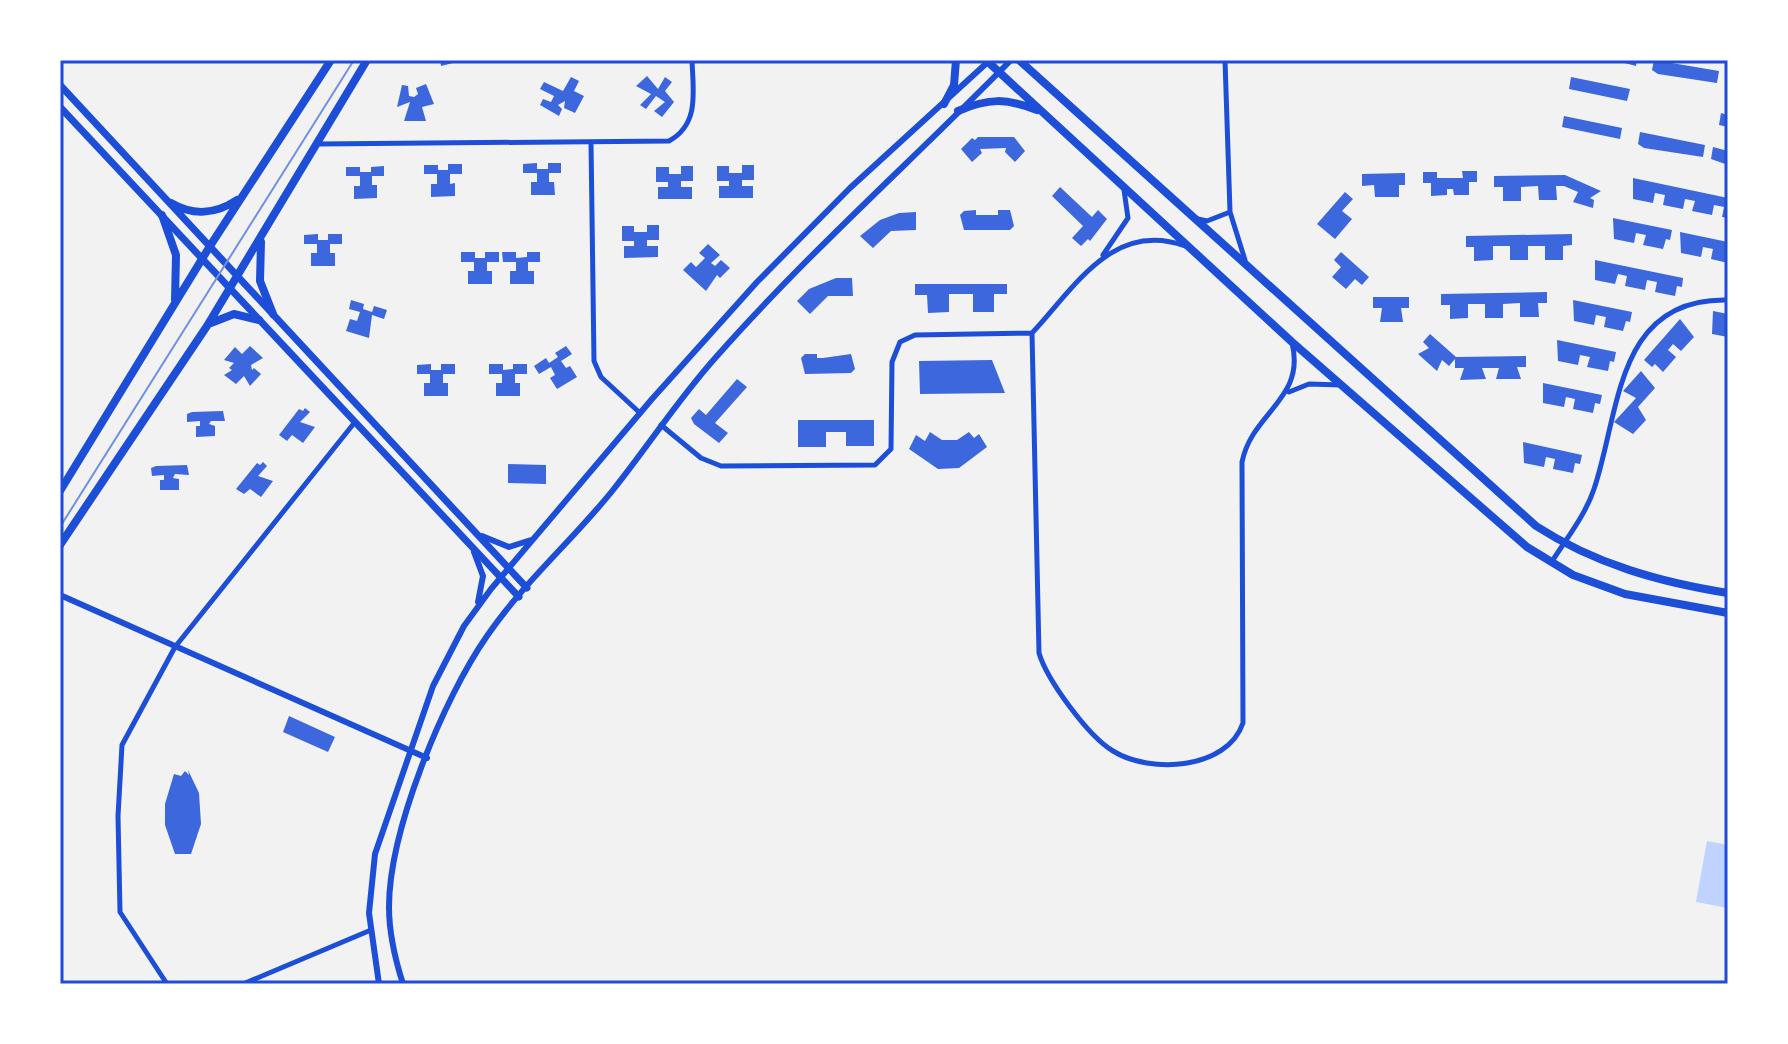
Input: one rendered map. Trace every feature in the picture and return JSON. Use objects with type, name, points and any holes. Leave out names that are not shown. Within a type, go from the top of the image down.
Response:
[{"type":"main road","points":[[60,491],[210,246],[331,60]]},
{"type":"main road","points":[[60,545],[207,326],[367,60]]},
{"type":"main road","points":[[944,104],[954,85],[956,60]]},
{"type":"main road","points":[[1019,60],[1513,508],[1563,543],[1644,576],[1728,593]]},
{"type":"main road","points":[[988,61],[1292,342],[1505,530],[1551,563],[1625,594],[1728,613]]},
{"type":"main road","points":[[60,85],[527,588]]},
{"type":"main road","points":[[958,111],[977,102],[999,99],[1042,111]]},
{"type":"main road","points":[[60,107],[519,597]]},
{"type":"main road","points":[[171,203],[192,212],[214,211],[235,202],[246,191]]},
{"type":"main road","points":[[162,215],[176,255],[178,276],[173,307]]},
{"type":"main road","points":[[266,229],[258,266],[264,294],[273,314]]},
{"type":"main road","points":[[207,326],[234,314],[259,320]]},
{"type":"street","points":[[316,144],[669,141],[684,133],[693,104],[692,60]]},
{"type":"street","points":[[403,984],[391,938],[390,893],[405,818],[427,758],[475,655],[519,597],[614,489],[660,424],[762,306],[860,205],[1011,60]]},
{"type":"street","points":[[1225,60],[1230,212],[1234,233],[1248,268]]},
{"type":"street","points":[[471,615],[640,413],[806,233],[988,61]]},
{"type":"street","points":[[591,142],[594,361],[601,377],[640,413]]},
{"type":"street","points":[[1122,185],[1128,202],[1128,218],[1100,260],[1032,333],[1039,653],[1046,671],[1095,735],[1112,750],[1132,760],[1156,763],[1201,760],[1230,745],[1240,731],[1245,704],[1242,462],[1256,429],[1288,392],[1296,362],[1292,342]]},
{"type":"street","points":[[1193,218],[1207,221],[1230,212]]},
{"type":"street","points":[[1100,260],[1127,243],[1149,238],[1190,248]]},
{"type":"street","points":[[1551,563],[1595,488],[1623,372],[1637,346],[1657,324],[1683,309],[1728,300]]},
{"type":"street","points":[[660,424],[701,458],[721,466],[875,465],[891,449],[892,362],[900,342],[923,334],[1032,333]]},
{"type":"street","points":[[1288,392],[1309,384],[1342,385]]},
{"type":"street","points":[[167,984],[120,912],[118,816],[122,745],[175,647],[355,422]]},
{"type":"street","points":[[477,532],[492,543],[509,547],[524,543],[540,533]]},
{"type":"street","points":[[379,984],[371,930],[375,854],[409,750],[444,661],[481,593],[483,576],[468,542]]},
{"type":"street","points":[[60,595],[427,758]]},
{"type":"street","points":[[243,984],[371,930]]},
{"type":"water","points":[[1707,841],[1728,845],[1728,908],[1696,902]]},
{"type":"building","points":[[440,60],[460,60],[461,61],[441,66]]},
{"type":"building","points":[[1613,60],[1637,60],[1636,66]]},
{"type":"building","points":[[1654,60],[1719,71],[1717,83],[1658,74],[1652,70]]},
{"type":"building","points":[[647,76],[658,89],[665,77],[672,82],[665,91],[674,102],[662,117],[654,111],[665,102],[656,96],[646,109],[640,105],[651,94],[636,86]]},
{"type":"building","points":[[571,77],[579,81],[574,91],[584,96],[575,113],[564,108],[565,101],[558,105],[562,109],[559,116],[540,105],[543,99],[551,102],[554,96],[540,89],[544,82],[563,91]]},
{"type":"building","points":[[1571,77],[1630,89],[1627,101],[1569,89]]},
{"type":"building","points":[[426,84],[434,104],[422,107],[426,121],[404,121],[410,102],[397,107],[402,85],[408,86],[409,96],[414,97],[418,94],[416,88]]},
{"type":"building","points":[[1721,113],[1728,115],[1728,127],[1719,125]]},
{"type":"building","points":[[1564,116],[1622,128],[1620,139],[1562,127]]},
{"type":"building","points":[[1640,132],[1705,145],[1703,157],[1644,148],[1638,144]]},
{"type":"building","points":[[978,137],[1014,137],[1025,151],[1015,162],[1005,152],[1006,148],[980,149],[982,153],[972,162],[961,149],[972,138],[975,140]]},
{"type":"building","points":[[1713,147],[1728,151],[1728,165],[1711,159]]},
{"type":"building","points":[[537,163],[537,169],[548,169],[548,163],[561,163],[561,173],[549,173],[549,182],[554,182],[555,195],[531,195],[531,182],[537,182],[537,173],[523,173],[523,164]]},
{"type":"building","points":[[448,164],[462,164],[462,174],[450,174],[450,184],[455,183],[455,196],[431,197],[431,184],[437,184],[437,174],[424,174],[424,165],[438,165],[438,170],[448,170]]},
{"type":"building","points":[[742,165],[754,165],[754,180],[742,180],[742,186],[753,186],[753,198],[719,198],[719,186],[729,186],[729,181],[717,181],[717,166],[729,166],[729,173],[742,173]]},
{"type":"building","points":[[384,166],[384,176],[372,176],[372,185],[377,185],[377,198],[354,199],[354,186],[360,186],[360,176],[346,176],[346,167],[360,167],[360,172],[371,172],[371,167]]},
{"type":"building","points":[[681,166],[693,166],[693,181],[681,181],[681,187],[692,187],[692,199],[658,199],[658,187],[668,187],[668,182],[656,182],[656,167],[669,167],[669,174],[681,174]]},
{"type":"building","points":[[1462,171],[1477,171],[1477,182],[1469,182],[1469,195],[1454,195],[1453,189],[1447,189],[1447,195],[1431,196],[1431,183],[1423,183],[1423,172],[1437,172],[1437,178],[1463,178]]},
{"type":"building","points":[[1405,173],[1405,185],[1399,185],[1399,197],[1375,197],[1374,185],[1362,186],[1362,174]]},
{"type":"building","points":[[1565,175],[1601,191],[1590,198],[1594,200],[1593,208],[1573,202],[1578,192],[1564,186],[1556,186],[1557,200],[1539,200],[1538,186],[1521,187],[1521,201],[1503,201],[1503,187],[1494,187],[1494,176]]},
{"type":"building","points":[[1633,178],[1728,198],[1728,218],[1722,217],[1724,207],[1714,205],[1712,215],[1692,211],[1695,201],[1685,199],[1683,209],[1663,205],[1665,195],[1655,193],[1653,203],[1633,199]]},
{"type":"building","points":[[1060,187],[1092,217],[1098,210],[1107,219],[1090,241],[1088,239],[1081,246],[1072,238],[1083,226],[1052,196]]},
{"type":"building","points":[[1345,192],[1353,199],[1342,211],[1352,219],[1335,239],[1317,224]]},
{"type":"building","points":[[976,210],[976,215],[998,215],[998,210],[1010,210],[1014,226],[1010,230],[964,230],[960,215],[964,211]]},
{"type":"building","points":[[916,212],[916,230],[891,231],[873,248],[860,236],[880,220],[899,213]]},
{"type":"building","points":[[1613,218],[1672,230],[1670,240],[1666,239],[1663,249],[1643,245],[1646,235],[1636,233],[1634,243],[1614,239]]},
{"type":"building","points":[[647,225],[659,225],[659,240],[647,240],[647,246],[658,246],[658,257],[624,258],[624,246],[634,246],[634,241],[622,241],[622,226],[634,226],[634,232],[647,232]]},
{"type":"building","points":[[1680,232],[1728,242],[1728,263],[1711,259],[1713,249],[1703,247],[1701,257],[1681,253]]},
{"type":"building","points":[[318,234],[318,240],[328,240],[328,234],[342,234],[342,244],[330,244],[330,253],[335,253],[335,266],[311,266],[311,253],[317,253],[317,244],[304,244],[304,235]]},
{"type":"building","points":[[1572,234],[1572,245],[1563,246],[1563,260],[1545,260],[1545,246],[1528,246],[1528,260],[1510,260],[1510,246],[1493,246],[1493,260],[1474,261],[1474,247],[1466,247],[1466,236]]},
{"type":"building","points":[[708,244],[720,255],[711,263],[715,266],[721,260],[730,268],[720,278],[717,275],[706,291],[683,270],[691,262],[696,267],[705,258],[699,253]]},
{"type":"building","points":[[461,252],[475,252],[475,258],[485,258],[485,252],[499,252],[499,262],[487,262],[487,271],[492,271],[492,284],[468,284],[468,271],[474,271],[474,262],[461,262]]},
{"type":"building","points":[[502,252],[516,252],[516,258],[527,257],[527,252],[540,252],[540,262],[528,262],[528,271],[534,271],[534,284],[510,284],[510,271],[516,271],[516,262],[503,262]]},
{"type":"building","points":[[1341,252],[1369,277],[1362,285],[1355,279],[1346,289],[1332,277],[1341,267],[1334,260]]},
{"type":"building","points":[[1595,260],[1683,278],[1682,287],[1677,286],[1675,296],[1655,292],[1657,282],[1647,280],[1645,290],[1625,286],[1627,276],[1618,274],[1615,284],[1595,280]]},
{"type":"building","points":[[836,278],[852,278],[853,296],[828,296],[810,314],[797,301],[809,289]]},
{"type":"building","points":[[915,284],[1007,284],[1007,294],[994,294],[994,312],[973,312],[973,294],[949,294],[949,312],[928,313],[927,295],[915,295]]},
{"type":"building","points":[[1547,292],[1547,303],[1538,303],[1539,317],[1520,317],[1520,303],[1503,304],[1503,318],[1485,318],[1485,304],[1468,304],[1468,318],[1450,319],[1450,305],[1441,305],[1441,294]]},
{"type":"building","points":[[1373,297],[1409,297],[1409,308],[1401,308],[1403,322],[1380,322],[1382,308],[1373,308]]},
{"type":"building","points":[[351,300],[364,304],[363,309],[372,312],[374,306],[387,310],[384,319],[372,315],[369,338],[346,331],[350,319],[357,321],[360,312],[349,309]]},
{"type":"building","points":[[1573,300],[1632,312],[1630,322],[1626,321],[1623,331],[1604,327],[1606,317],[1596,315],[1594,325],[1574,321]]},
{"type":"building","points":[[1713,311],[1728,314],[1728,337],[1712,334]]},
{"type":"building","points":[[1680,319],[1694,337],[1681,351],[1673,344],[1668,350],[1676,357],[1663,372],[1655,364],[1652,367],[1644,360]]},
{"type":"building","points":[[1430,334],[1456,357],[1526,356],[1526,367],[1517,367],[1521,379],[1496,379],[1499,368],[1482,368],[1486,379],[1460,380],[1464,368],[1455,368],[1455,359],[1449,366],[1442,360],[1437,371],[1418,354],[1429,348],[1423,342]]},
{"type":"building","points":[[1557,340],[1616,352],[1614,362],[1610,361],[1608,371],[1587,367],[1590,357],[1580,355],[1578,365],[1558,361]]},
{"type":"building","points":[[250,346],[263,358],[251,365],[252,370],[254,368],[261,374],[250,386],[244,376],[236,384],[224,375],[232,370],[229,368],[234,363],[224,360],[235,347],[242,354]]},
{"type":"building","points":[[566,346],[572,354],[561,361],[566,368],[570,366],[577,377],[557,389],[550,378],[555,375],[551,367],[539,374],[534,366],[546,358],[549,363],[558,357],[555,353]]},
{"type":"building","points":[[805,354],[817,354],[817,358],[823,358],[851,354],[855,369],[851,373],[805,374],[801,358]]},
{"type":"building","points":[[992,360],[1005,393],[920,394],[919,361]]},
{"type":"building","points":[[431,364],[431,370],[441,370],[441,364],[455,364],[455,374],[443,374],[443,383],[448,383],[448,396],[424,396],[424,383],[430,383],[430,374],[417,374],[417,365]]},
{"type":"building","points":[[489,364],[503,364],[503,370],[513,369],[513,364],[527,364],[527,374],[515,374],[515,383],[520,383],[520,396],[496,396],[496,383],[502,383],[502,374],[489,374]]},
{"type":"building","points":[[1641,371],[1655,388],[1638,407],[1646,420],[1633,434],[1614,422],[1636,398],[1623,391]]},
{"type":"building","points":[[737,379],[747,387],[715,423],[728,433],[719,443],[694,424],[691,418],[699,409],[706,415]]},
{"type":"building","points":[[1543,383],[1602,395],[1600,404],[1595,403],[1593,413],[1573,409],[1575,399],[1566,397],[1564,407],[1543,403]]},
{"type":"building","points":[[305,408],[310,412],[300,422],[315,427],[303,443],[292,435],[287,441],[279,435],[299,409],[303,411]]},
{"type":"building","points":[[223,411],[225,421],[211,421],[209,424],[215,426],[215,436],[196,437],[196,426],[200,426],[200,421],[187,422],[187,414],[192,412]]},
{"type":"building","points":[[798,420],[874,420],[874,446],[846,446],[846,432],[826,432],[826,447],[798,447]]},
{"type":"building","points":[[930,432],[942,440],[957,440],[969,432],[974,438],[979,434],[987,447],[959,468],[938,469],[909,449],[916,435],[925,441]]},
{"type":"building","points":[[1523,442],[1582,455],[1580,464],[1575,463],[1573,473],[1553,469],[1555,459],[1546,457],[1544,467],[1524,463]]},
{"type":"building","points":[[263,462],[267,466],[258,476],[273,481],[261,497],[250,489],[244,494],[236,489],[257,463],[260,465]]},
{"type":"building","points":[[508,464],[546,465],[546,484],[508,483]]},
{"type":"building","points":[[187,465],[189,475],[175,474],[173,478],[179,479],[179,490],[160,490],[160,480],[164,480],[164,475],[152,476],[151,468]]},
{"type":"building","points":[[289,716],[335,737],[328,752],[283,732]]},
{"type":"building","points":[[188,770],[199,793],[201,824],[191,854],[175,854],[165,825],[165,804],[174,774],[181,776],[185,771],[189,775]]},
{"type":"railway","points":[[60,527],[354,60]]}]
